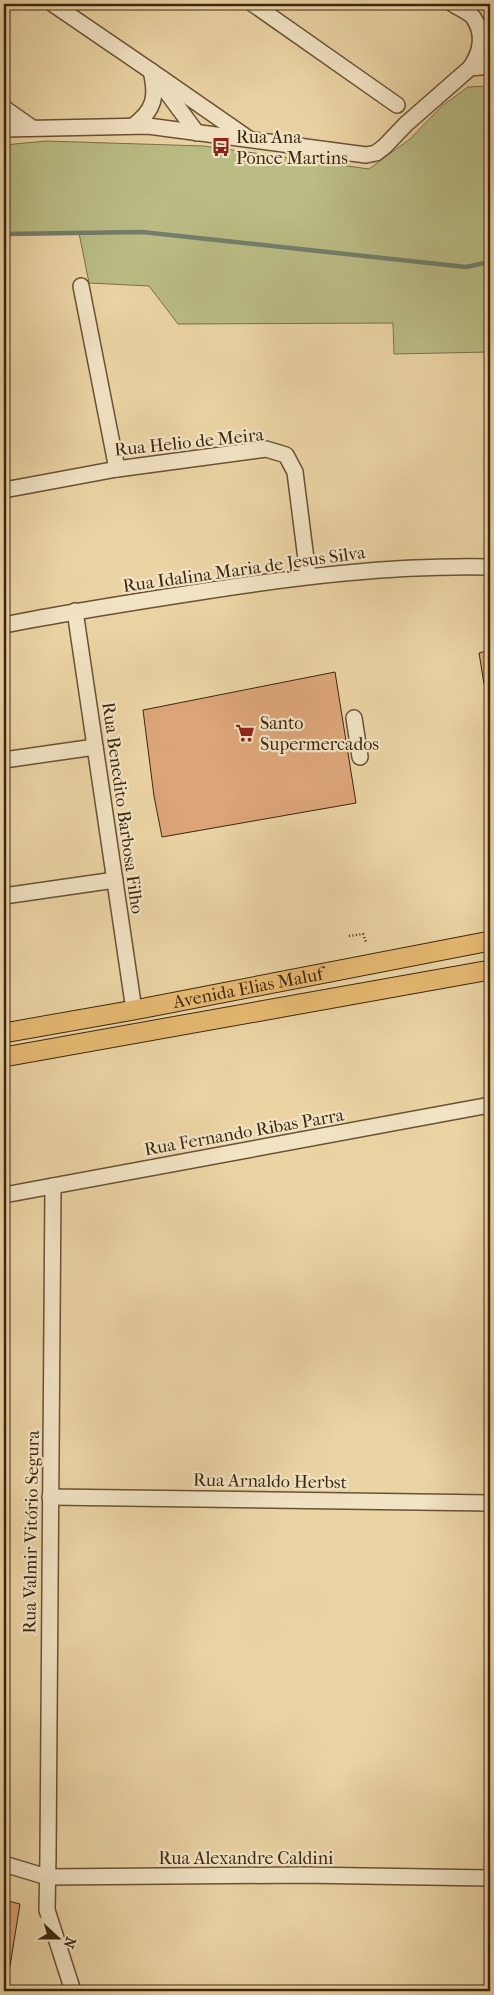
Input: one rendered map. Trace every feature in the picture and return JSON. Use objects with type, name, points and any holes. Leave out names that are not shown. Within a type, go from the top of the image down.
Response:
[{"type":"main road","name":"Avenida Elias Maluf","points":[[4,1033],[134,1010],[490,941]]},
{"type":"main road","name":"Avenida Elias Maluf","points":[[4,1057],[488,970]]},
{"type":"street","points":[[53,4],[252,141]]},
{"type":"street","points":[[253,4],[397,104],[421,110]]},
{"type":"street","points":[[453,4],[490,29]]},
{"type":"street","points":[[472,17],[490,44]]},
{"type":"street","points":[[4,129],[148,126],[366,155],[376,153],[421,110],[470,68],[480,48],[480,36],[472,17]]},
{"type":"street","points":[[470,68],[490,66]]},
{"type":"street","points":[[133,126],[141,120],[154,102],[156,90],[151,71]]},
{"type":"street","points":[[151,71],[197,133]]},
{"type":"street","points":[[397,104],[406,124]]},
{"type":"street","points":[[4,108],[31,127]]},
{"type":"street","points":[[81,286],[117,469]]},
{"type":"street","name":"Rua Helio de Meira","points":[[4,490],[117,469],[266,449],[286,455],[295,472],[308,575]]},
{"type":"street","name":"Rua Idalina Maria de Jesus Silva","points":[[4,625],[75,611],[308,575],[391,568],[490,567]]},
{"type":"street","name":"Rua Benedito Barbosa Filho","points":[[75,611],[134,1010]]},
{"type":"street","points":[[354,718],[360,757]]},
{"type":"street","points":[[4,760],[96,747]]},
{"type":"street","points":[[4,896],[115,880]]},
{"type":"street","name":"Rua Fernando Ribas Parra","points":[[4,1195],[490,1105]]},
{"type":"street","name":"Rua Valmir Vitório Segura","points":[[53,1186],[47,1910],[73,1991]]},
{"type":"street","name":"Rua Arnaldo Herbst","points":[[50,1497],[490,1503]]},
{"type":"street","name":"Rua Alexandre Caldini","points":[[4,1864],[47,1878],[302,1875],[490,1878]]},
{"type":"path","points":[[349,936],[363,934],[366,942]]},
{"type":"green space","points":[[490,86],[490,352],[394,354],[393,323],[178,324],[149,286],[89,283],[79,233],[4,234],[4,145],[46,141],[204,146],[369,169],[410,139],[442,106],[468,87]]},
{"type":"building","points":[[490,650],[490,684],[484,684],[479,653]]},
{"type":"building","name":"Santo Supermercados","points":[[335,672],[356,803],[162,837],[154,796],[143,710]]},
{"type":"building","points":[[4,1900],[20,1904],[10,1966],[4,1966]]},
{"type":"waterway","points":[[4,234],[142,232],[466,267],[490,262]]},
{"type":"place","name":"Rua Ana Ponce Martins","points":[[221,147]]},
{"type":"place","name":"Santo Supermercados","points":[[245,733]]}]
